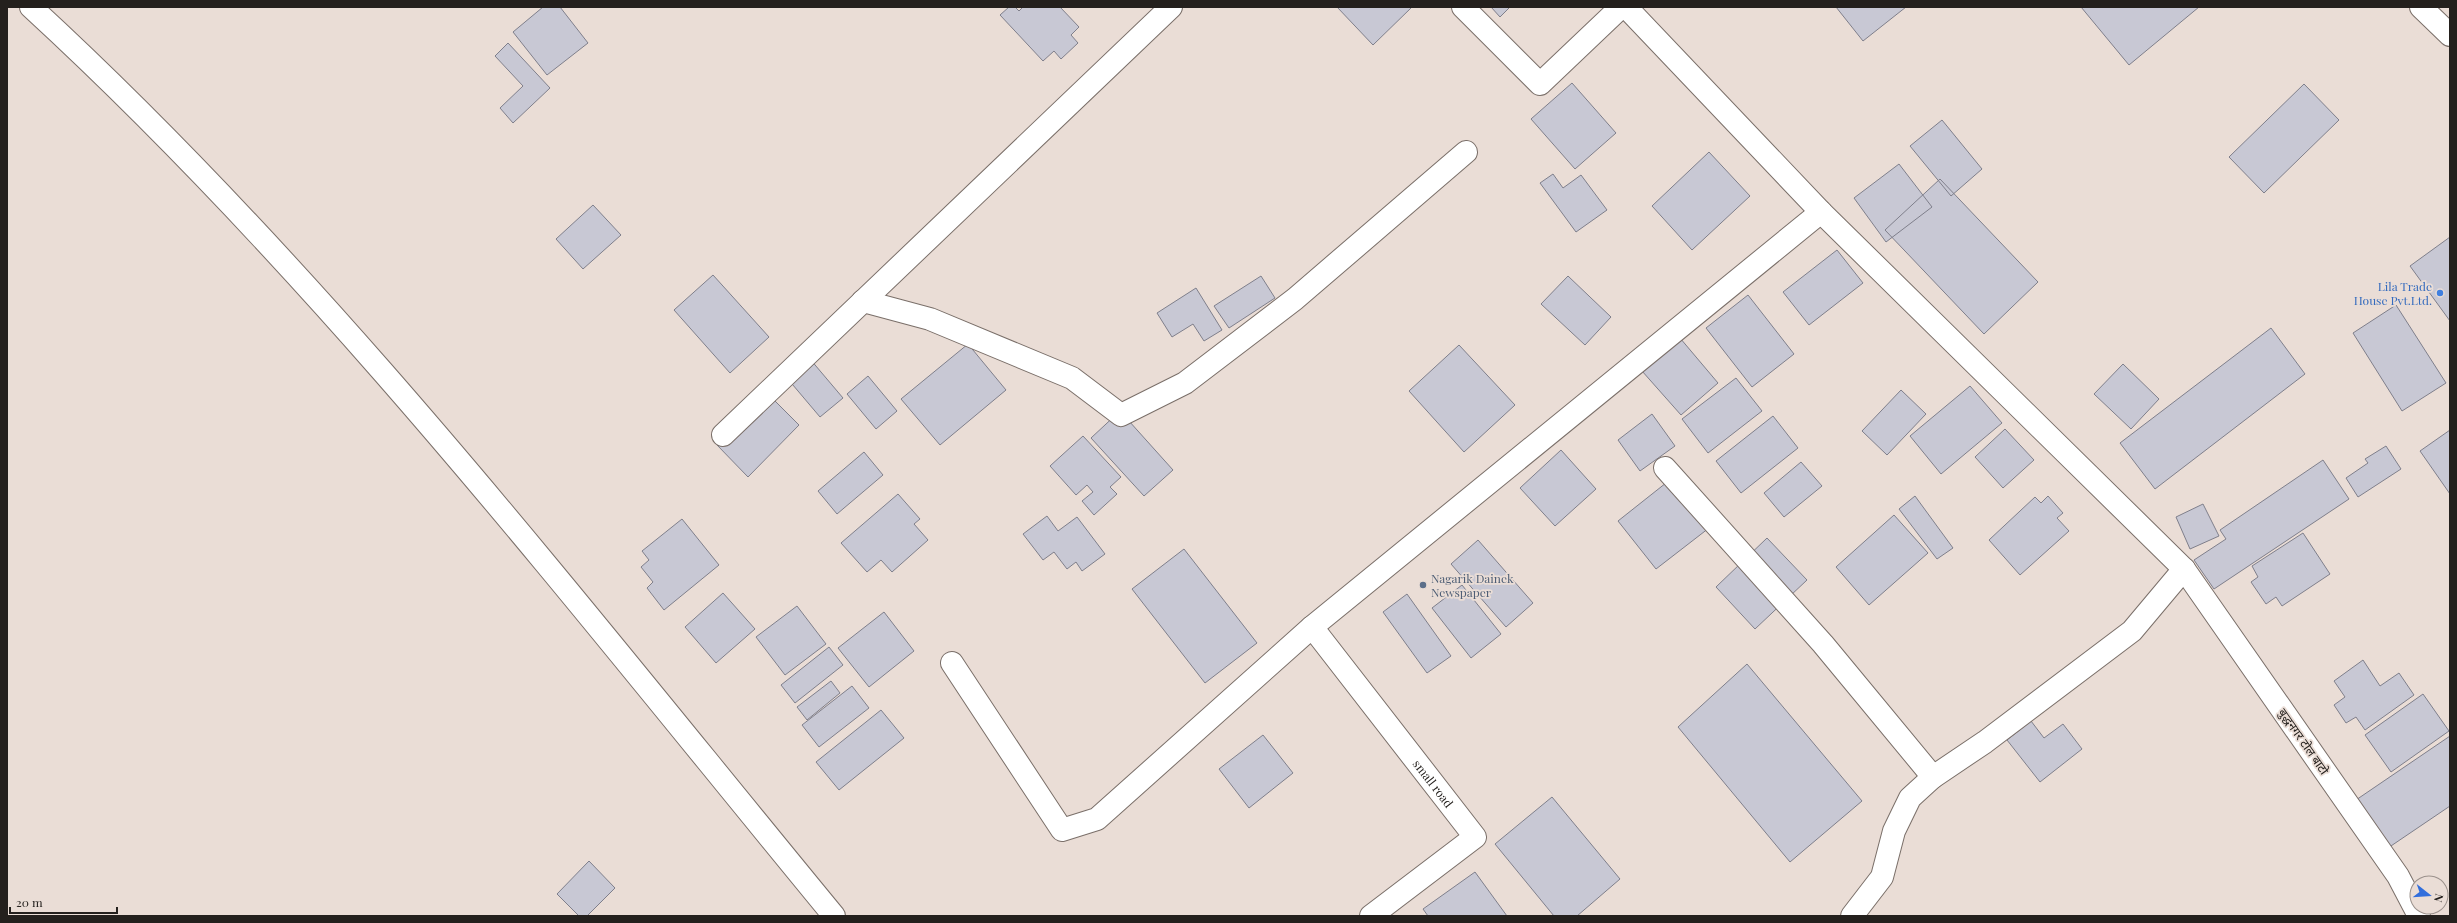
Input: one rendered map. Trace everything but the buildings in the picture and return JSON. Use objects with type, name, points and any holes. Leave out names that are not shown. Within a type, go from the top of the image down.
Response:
[{"type":"main road","points":[[31,7],[107,76],[282,258],[443,440],[834,916]]},
{"type":"main road","points":[[723,435],[1171,7]]},
{"type":"main road","points":[[1463,7],[1540,84],[1621,7]]},
{"type":"main road","name":"बुद्धनगर टोल बाटो","points":[[1626,7],[1821,212],[2184,569],[2398,876],[2419,916]]},
{"type":"main road","points":[[2420,7],[2450,35]]},
{"type":"main road","points":[[863,301],[930,319],[1072,378],[1121,415],[1185,383],[1295,299],[1466,152]]},
{"type":"main road","points":[[952,663],[1062,830],[1097,819],[1312,627],[1821,212]]},
{"type":"main road","points":[[1665,468],[1823,644],[1933,776]]},
{"type":"main road","points":[[1852,916],[1882,877],[1894,832],[1910,798],[1933,776],[1985,742],[2132,631],[2184,569]]},
{"type":"main road","name":"small road","points":[[1312,627],[1475,837],[1371,916]]},
{"type":"place","name":"Lila Trade House Pvt.Ltd.","points":[[2440,293]]},
{"type":"place","name":"Nagarik Dainek Newspaper","points":[[1423,585]]}]
